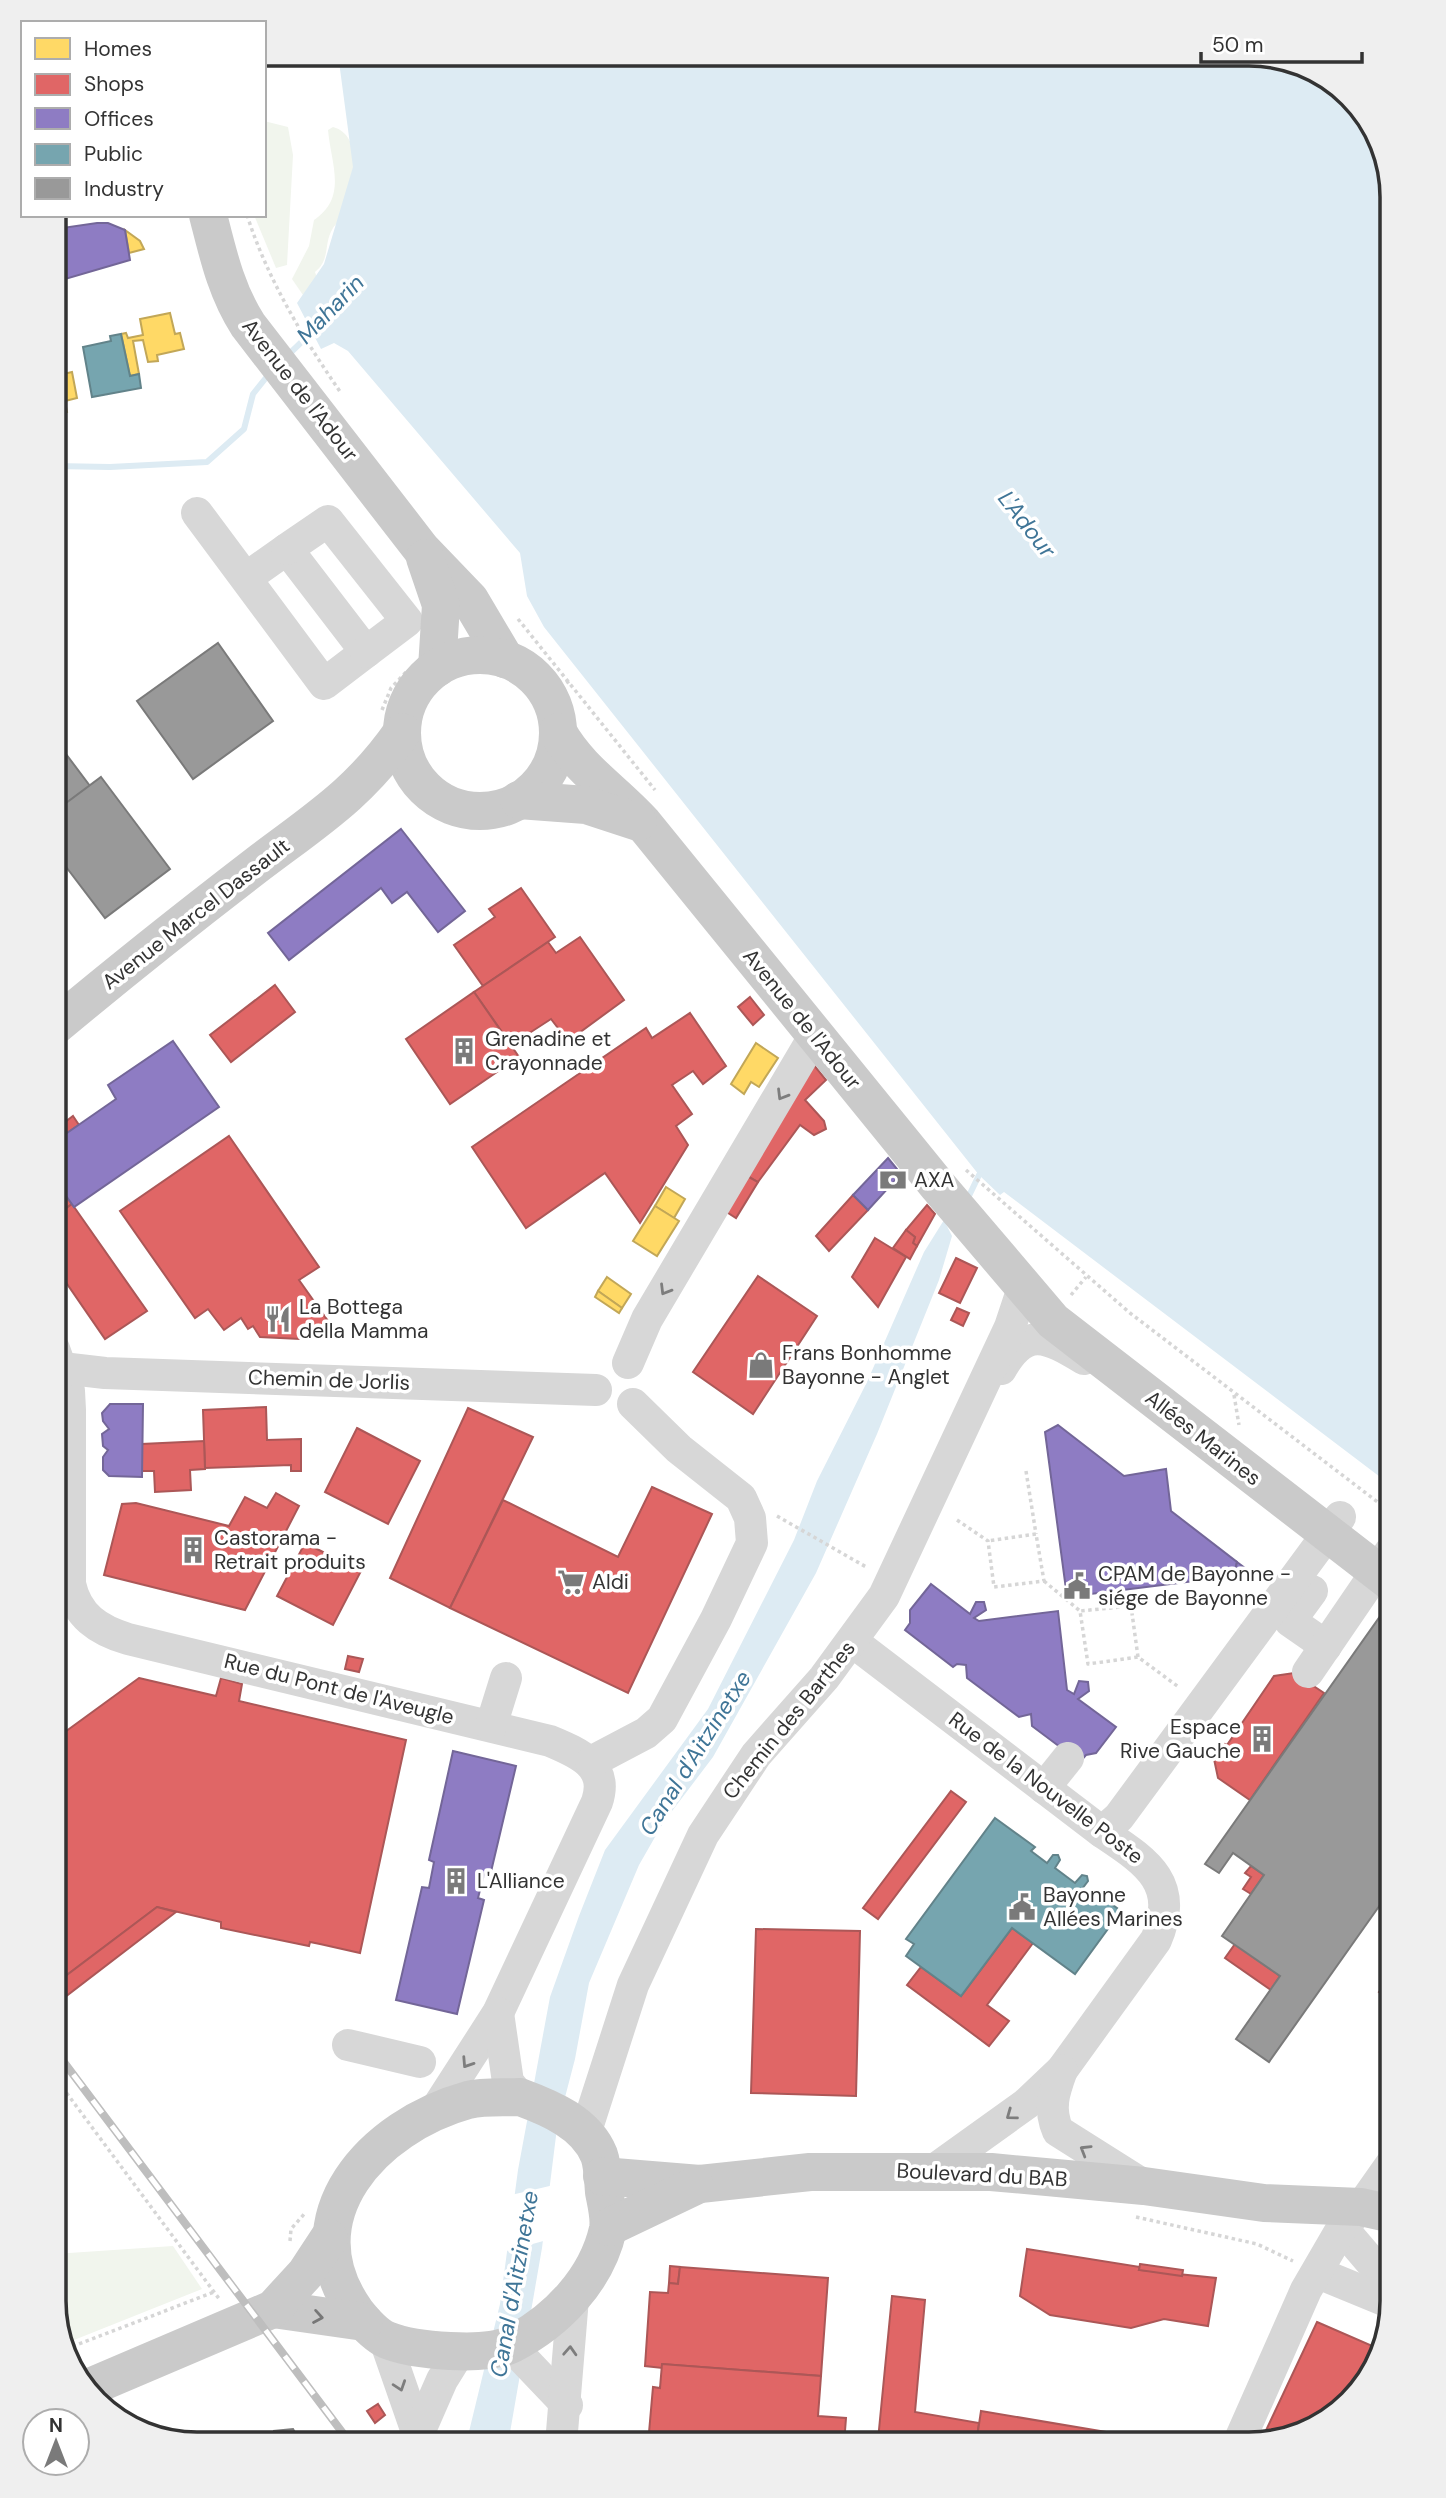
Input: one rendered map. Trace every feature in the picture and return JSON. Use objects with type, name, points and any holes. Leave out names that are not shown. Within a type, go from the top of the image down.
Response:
[{"type":"main road","name":"Avenue de l'Adour","points":[[209,217],[233,301],[261,345],[422,550],[470,600],[505,659]]},
{"type":"main road","name":"Avenue de l'Adour","points":[[422,550],[441,605],[437,668]]},
{"type":"main road","points":[[470,656],[505,659],[559,688],[556,753],[548,772],[535,788],[519,800],[500,808],[480,811],[450,804],[424,787],[412,771],[391,723],[437,668],[470,656]]},
{"type":"main road","name":"Avenue Marcel Dassault","points":[[67,1018],[259,863],[340,804],[372,772],[391,723]]},
{"type":"main road","name":"Avenue de l'Adour","points":[[558,733],[570,755],[619,797],[652,811],[815,1035],[967,1199]]},
{"type":"main road","name":"Avenue Marcel Dassault","points":[[340,804],[400,788],[424,787]]},
{"type":"main road","points":[[519,800],[652,811]]},
{"type":"main road","name":"Allées Marines","points":[[967,1199],[1024,1285],[1053,1321],[1164,1408],[1380,1559]]},
{"type":"main road","name":"Allées Marines","points":[[1024,1285],[1065,1307],[1334,1525]]},
{"type":"main road","points":[[96,2383],[273,2309],[306,2273],[329,2238],[353,2176],[376,2149],[435,2111],[471,2099],[520,2097],[571,2123],[599,2155],[609,2227],[590,2274],[573,2298],[510,2345],[460,2351],[432,2350],[374,2331],[273,2309]]},
{"type":"main road","name":"Boulevard du BAB","points":[[602,2176],[700,2184],[810,2172],[934,2170],[1137,2201],[1264,2203],[1365,2216],[1380,2230]]},
{"type":"main road","name":"Boulevard du BAB","points":[[609,2227],[700,2184]]},
{"type":"main road","points":[[329,2238],[340,2289],[374,2331]]},
{"type":"street","points":[[197,513],[324,684],[407,621],[328,521],[246,578]]},
{"type":"street","points":[[287,549],[366,652]]},
{"type":"street","points":[[628,1363],[648,1319],[815,1035]]},
{"type":"street","name":"Chemin des Barthes","points":[[571,2123],[585,2089],[610,2059],[645,1955],[708,1825],[756,1755],[853,1642],[892,1580],[1016,1313],[1024,1285]]},
{"type":"street","name":"Chemin des Barthes","points":[[964,1426],[1016,1345],[1031,1339],[1057,1343],[1164,1408]]},
{"type":"street","name":"Chemin de Jorlis","points":[[66,1361],[105,1373],[596,1390]]},
{"type":"street","points":[[618,1361],[628,1363],[635,1367],[643,1382],[642,1390],[633,1404],[615,1408],[600,1399],[596,1390],[600,1371],[608,1364],[618,1361]]},
{"type":"street","name":"Rue du Pont de l'Aveugle","points":[[66,1383],[69,1391],[66,1412]]},
{"type":"street","points":[[435,2111],[498,2013],[597,1802],[601,1791],[591,1762],[646,1733],[662,1719],[710,1631],[752,1542],[750,1518],[741,1497],[679,1449],[633,1404]]},
{"type":"street","name":"Rue du Pont de l'Aveugle","points":[[66,1522],[70,1584],[77,1605],[96,1626],[128,1639],[550,1741],[591,1762]]},
{"type":"street","points":[[1102,1832],[1119,1817],[1334,1525]]},
{"type":"street","points":[[1308,1672],[1380,1575]]},
{"type":"street","points":[[1312,1591],[1290,1621],[1326,1646]]},
{"type":"street","name":"Rue de la Nouvelle Poste","points":[[853,1642],[1102,1832],[1146,1861],[1157,1875],[1164,1907],[1163,1924],[1143,1959],[1062,2070],[1026,2104],[934,2170]]},
{"type":"street","points":[[491,1726],[506,1678]]},
{"type":"street","points":[[1044,1788],[1068,1758]]},
{"type":"street","points":[[498,2013],[508,2082],[520,2097]]},
{"type":"street","points":[[348,2045],[421,2062]]},
{"type":"street","name":"Rue de la Nouvelle Poste","points":[[1062,2070],[1052,2099],[1052,2116],[1058,2131],[1137,2201]]},
{"type":"street","points":[[1243,2432],[1294,2315],[1318,2273],[1365,2216],[1380,2187]]},
{"type":"street","points":[[1365,2216],[1371,2262],[1380,2265]]},
{"type":"street","points":[[1318,2273],[1380,2298]]},
{"type":"street","points":[[563,2431],[573,2298]]},
{"type":"street","points":[[374,2331],[412,2431]]},
{"type":"street","points":[[510,2345],[566,2405]]},
{"type":"street","points":[[419,2431],[460,2351]]},
{"type":"path","points":[[248,217],[256,244],[289,310],[314,354],[343,396]]},
{"type":"path","points":[[511,611],[559,688],[652,811]]},
{"type":"path","points":[[391,688],[391,723]]},
{"type":"path","points":[[967,1199],[1129,1313],[1380,1504]]},
{"type":"path","points":[[1026,1471],[1044,1581],[1080,1611],[1088,1664],[1138,1657],[1202,1704]]},
{"type":"path","points":[[783,1519],[842,1555]]},
{"type":"path","points":[[957,1520],[988,1541],[1035,1534]]},
{"type":"path","points":[[988,1541],[994,1587],[1044,1581]]},
{"type":"path","points":[[1080,1611],[1131,1606],[1138,1657]]},
{"type":"path","points":[[66,2092],[223,2304]]},
{"type":"path","points":[[1137,2201],[1257,2244],[1318,2273]]},
{"type":"path","points":[[75,2346],[214,2292]]},
{"type":"shaded area","points":[[266,122],[288,127],[293,155],[287,265],[276,268],[255,217],[266,217]]},
{"type":"shaded area","points":[[333,127],[343,132],[350,141],[353,152],[353,179],[343,215],[330,234],[325,257],[315,272],[318,281],[303,295],[292,279],[309,246],[314,220],[331,201],[334,190],[334,167],[328,130]]},
{"type":"shaded area","points":[[173,2246],[202,2289],[73,2341],[66,2300],[66,2253]]},
{"type":"water","name":"L'Adour","points":[[340,67],[1257,67],[1290,73],[1306,80],[1335,99],[1347,111],[1373,156],[1380,198],[1380,1477],[1004,1192],[1000,1195],[979,1175],[544,627],[527,596],[520,553],[348,351],[334,343],[321,349],[297,303],[324,264],[353,167]]},
{"type":"water","points":[[944,1220],[952,1236],[939,1280],[877,1434],[816,1573],[713,1757],[663,1823],[639,1865],[589,1983],[575,2059],[557,2128],[542,2248],[510,2431],[469,2431],[500,2304],[518,2170],[550,1997],[579,1916],[605,1850],[708,1709],[794,1540],[817,1481],[867,1382],[924,1252]]},
{"type":"pier","points":[[554,2185],[547,2240],[503,2252],[511,2195]]},
{"type":"building: Homes","points":[[125,230],[140,241],[144,249],[129,253]]},
{"type":"building: Homes","points":[[170,313],[175,334],[180,333],[184,349],[157,355],[158,361],[148,362],[143,340],[133,341],[139,374],[130,376],[121,334],[126,333],[128,338],[143,335],[140,319]]},
{"type":"building: Homes","points":[[72,372],[77,398],[67,401],[67,373]]},
{"type":"building: Homes","points":[[756,1043],[778,1058],[759,1087],[751,1082],[744,1094],[731,1084]]},
{"type":"building: Homes","points":[[666,1187],[685,1199],[674,1218],[655,1206]]},
{"type":"building: Homes","points":[[655,1206],[679,1221],[657,1256],[633,1241]]},
{"type":"building: Homes","points":[[607,1277],[631,1294],[622,1308],[598,1291]]},
{"type":"building: Homes","points":[[598,1291],[622,1308],[619,1313],[595,1297]]},
{"type":"building: Shops","points":[[521,888],[555,937],[483,986],[454,945],[495,917],[489,909]]},
{"type":"building: Shops","points":[[580,937],[624,1000],[568,1041],[551,1019],[511,1045],[474,992],[548,942],[556,953]]},
{"type":"building: Shops","points":[[275,985],[295,1012],[231,1062],[210,1035]]},
{"type":"building: Shops","name":"Grenadine et Crayonnade","points":[[474,992],[519,1057],[450,1104],[406,1039]]},
{"type":"building: Shops","points":[[750,997],[764,1015],[753,1025],[738,1007]]},
{"type":"building: Shops","points":[[690,1013],[726,1066],[703,1084],[693,1071],[672,1085],[692,1114],[676,1126],[688,1145],[640,1223],[605,1173],[526,1228],[472,1147],[646,1028],[652,1038]]},
{"type":"building: Shops","points":[[813,1064],[826,1080],[805,1100],[824,1121],[826,1129],[814,1135],[800,1125],[758,1182],[744,1174]]},
{"type":"building: Shops","points":[[73,1116],[79,1125],[67,1133],[67,1121]]},
{"type":"building: Shops","points":[[229,1136],[319,1267],[299,1280],[328,1321],[300,1339],[260,1337],[253,1326],[248,1329],[241,1318],[224,1330],[208,1309],[195,1318],[120,1211]]},
{"type":"building: Shops","points":[[747,1176],[758,1182],[736,1218],[725,1211]]},
{"type":"building: Shops","points":[[853,1195],[868,1210],[829,1251],[816,1236]]},
{"type":"building: Shops","points":[[72,1204],[147,1311],[105,1339],[66,1283],[67,1208]]},
{"type":"building: Shops","points":[[927,1205],[935,1214],[917,1246],[913,1243],[915,1237],[906,1230]]},
{"type":"building: Shops","points":[[906,1230],[915,1237],[913,1243],[917,1246],[910,1259],[893,1248]]},
{"type":"building: Shops","points":[[875,1238],[906,1257],[878,1307],[852,1277]]},
{"type":"building: Shops","points":[[956,1258],[977,1268],[960,1303],[939,1293]]},
{"type":"building: Shops","points":[[758,1276],[817,1316],[753,1414],[693,1372]]},
{"type":"building: Shops","points":[[957,1308],[969,1313],[963,1326],[951,1320]]},
{"type":"building: Shops","points":[[266,1407],[267,1440],[301,1439],[301,1471],[291,1471],[291,1465],[205,1468],[203,1410]]},
{"type":"building: Shops","points":[[468,1408],[533,1437],[450,1608],[390,1578]]},
{"type":"building: Shops","points":[[357,1428],[420,1461],[388,1524],[325,1492]]},
{"type":"building: Shops","points":[[204,1441],[205,1469],[190,1470],[191,1490],[155,1492],[154,1471],[141,1471],[142,1444]]},
{"type":"building: Shops","name":"Aldi","points":[[652,1487],[712,1514],[628,1693],[450,1608],[503,1500],[618,1557]]},
{"type":"building: Shops","name":"Castorama - Retrait produits","points":[[276,1493],[299,1506],[245,1610],[104,1575],[122,1504],[136,1503],[229,1526],[245,1497],[267,1508]]},
{"type":"building: Shops","points":[[305,1543],[361,1571],[333,1625],[277,1596]]},
{"type":"building: Shops","points":[[348,1656],[363,1659],[359,1672],[345,1669]]},
{"type":"building: Shops","name":"Espace Rive Gauche","points":[[1294,1673],[1324,1693],[1250,1800],[1218,1778],[1214,1759],[1225,1744],[1227,1745],[1274,1676]]},
{"type":"building: Shops","points":[[139,1678],[216,1696],[221,1678],[242,1684],[239,1701],[406,1740],[360,1953],[310,1942],[309,1946],[221,1928],[221,1922],[157,1907],[66,1976],[66,1731]]},
{"type":"building: Shops","points":[[951,1791],[966,1802],[878,1919],[863,1908]]},
{"type":"building: Shops","points":[[1251,1866],[1264,1875],[1251,1894],[1243,1889],[1251,1877],[1245,1873]]},
{"type":"building: Shops","points":[[157,1907],[176,1912],[66,1996],[66,1976]]},
{"type":"building: Shops","points":[[1012,1928],[1033,1943],[987,2005],[1009,2021],[989,2046],[907,1985],[921,1967],[961,1996]]},
{"type":"building: Shops","points":[[756,1929],[860,1931],[856,2096],[751,2093]]},
{"type":"building: Shops","points":[[1235,1944],[1280,1976],[1271,1990],[1225,1958]]},
{"type":"building: Shops","points":[[1027,2249],[1140,2267],[1139,2270],[1216,2278],[1208,2326],[1164,2319],[1131,2328],[1050,2315],[1020,2296]]},
{"type":"building: Shops","points":[[1140,2264],[1183,2270],[1182,2276],[1139,2270]]},
{"type":"building: Shops","points":[[670,2266],[680,2267],[678,2284],[669,2283]]},
{"type":"building: Shops","points":[[680,2267],[828,2278],[821,2376],[662,2364],[662,2368],[645,2366],[650,2292],[668,2293],[669,2283],[678,2284]]},
{"type":"building: Shops","points":[[892,2296],[925,2300],[915,2412],[979,2423],[978,2432],[879,2432]]},
{"type":"building: Shops","points":[[1317,2322],[1371,2346],[1362,2366],[1335,2399],[1298,2422],[1266,2430]]},
{"type":"building: Shops","points":[[662,2364],[821,2376],[818,2416],[846,2418],[845,2432],[649,2431],[653,2387],[660,2388]]},
{"type":"building: Shops","points":[[378,2404],[385,2415],[375,2423],[367,2411]]},
{"type":"building: Shops","points":[[981,2411],[1105,2432],[978,2432]]},
{"type":"building: Offices","points":[[108,223],[125,230],[130,260],[67,278],[67,227]]},
{"type":"building: Offices","points":[[401,829],[465,911],[438,932],[407,892],[392,903],[381,888],[289,960],[268,933]]},
{"type":"building: Offices","points":[[173,1041],[219,1107],[74,1207],[67,1197],[67,1133],[116,1099],[108,1085]]},
{"type":"building: Offices","points":[[888,1158],[901,1174],[868,1210],[853,1195]]},
{"type":"building: Offices","points":[[110,1404],[143,1404],[142,1477],[109,1476],[103,1470],[103,1457],[108,1450],[103,1446],[102,1434],[109,1429],[103,1421],[102,1413]]},
{"type":"building: Offices","points":[[1058,1425],[1124,1476],[1166,1469],[1171,1511],[1237,1562],[1234,1576],[1067,1597],[1045,1432]]},
{"type":"building: Offices","points":[[1237,1562],[1249,1571],[1249,1574],[1234,1576]]},
{"type":"building: Offices","points":[[931,1584],[970,1614],[976,1602],[984,1602],[986,1610],[974,1618],[979,1621],[1058,1611],[1067,1690],[1074,1694],[1079,1681],[1088,1682],[1089,1691],[1078,1699],[1116,1727],[1096,1753],[1086,1755],[1080,1762],[1032,1726],[1031,1714],[1019,1717],[967,1678],[966,1665],[957,1664],[953,1667],[905,1630],[910,1623],[910,1610]]},
{"type":"building: Offices","name":"L'Alliance","points":[[453,1751],[516,1766],[490,1876],[484,1874],[478,1898],[484,1900],[457,2014],[396,2000],[422,1887],[429,1888],[434,1862],[429,1860]]},
{"type":"building: Public","points":[[121,334],[130,376],[139,374],[141,388],[92,397],[83,347],[111,341],[110,336]]},
{"type":"building: Public","name":"Bayonne Allées Marines","points":[[995,1818],[1035,1847],[1031,1851],[1047,1863],[1053,1855],[1058,1855],[1060,1860],[1055,1868],[1075,1883],[1082,1875],[1087,1876],[1088,1881],[1082,1889],[1100,1902],[1103,1898],[1121,1911],[1075,1974],[1012,1928],[961,1996],[906,1956],[914,1944],[906,1939]]},
{"type":"building: Industry","points":[[218,643],[273,721],[193,779],[137,701]]},
{"type":"building: Industry","points":[[67,755],[90,786],[67,803]]},
{"type":"building: Industry","points":[[101,777],[170,869],[105,918],[67,868],[67,803]]},
{"type":"building: Industry","points":[[1380,1616],[1380,1905],[1269,2062],[1236,2039],[1280,1976],[1222,1936],[1264,1875],[1233,1853],[1219,1873],[1205,1864]]},
{"type":"waterway","name":"Maharin","points":[[286,357],[316,328]]},
{"type":"waterway","name":"Maharin","points":[[67,466],[207,462],[244,429],[253,394],[269,374]]},
{"type":"waterway","name":"Canal d'Aitzinetxe","points":[[967,1200],[979,1175]]},
{"type":"railway","points":[[66,2065],[341,2431]]},
{"type":"place","name":"Grenadine et Crayonnade","points":[[464,1051]]},
{"type":"place","name":"AXA","points":[[893,1180]]},
{"type":"place","name":"La Bottega della Mamma","points":[[278,1319]]},
{"type":"place","name":"Frans Bonhomme Bayonne - Anglet","points":[[761,1365]]},
{"type":"place","name":"Castorama - Retrait produits","points":[[193,1550]]},
{"type":"place","name":"Aldi","points":[[571,1582]]},
{"type":"place","name":"CPAM de Bayonne - siége de Bayonne","points":[[1077,1586]]},
{"type":"place","name":"Espace Rive Gauche","points":[[1262,1739]]},
{"type":"place","name":"L'Alliance","points":[[456,1881]]},
{"type":"place","name":"Bayonne Allées Marines","points":[[1022,1907]]}]
